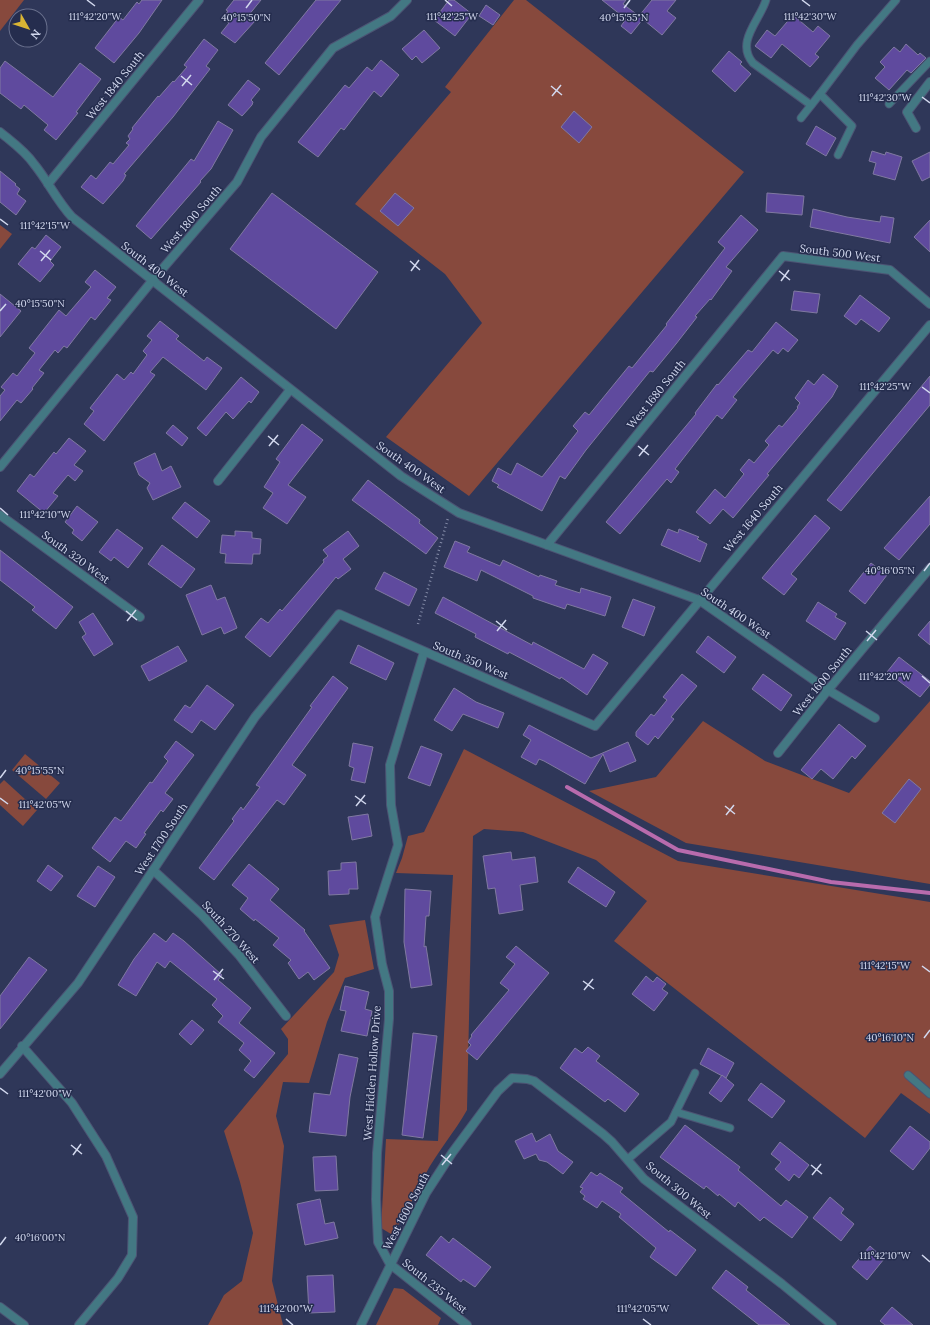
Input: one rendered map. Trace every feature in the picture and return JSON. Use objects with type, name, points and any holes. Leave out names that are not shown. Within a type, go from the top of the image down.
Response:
[{"type":"street","name":"West 1840 South","points":[[48,184],[199,0]]},
{"type":"street","name":"West 1800 South","points":[[0,467],[152,281],[237,182],[261,137],[333,48],[391,16],[407,0]]},
{"type":"street","points":[[916,128],[907,112],[930,82]]},
{"type":"street","name":"South 400 West","points":[[0,132],[25,153],[48,184],[63,208],[72,218],[401,476],[459,513],[699,600],[828,690],[875,718]]},
{"type":"street","name":"South 500 West","points":[[783,256],[890,270],[930,304]]},
{"type":"street","name":"West 1680 South","points":[[547,545],[783,256]]},
{"type":"street","name":"West 1640 South","points":[[595,726],[930,324]]},
{"type":"street","points":[[218,481],[290,390]]},
{"type":"street","name":"South 320 West","points":[[0,516],[140,617]]},
{"type":"street","name":"West 1600 South","points":[[778,753],[828,690],[930,568]]},
{"type":"street","name":"South 350 West","points":[[339,614],[595,726]]},
{"type":"street","name":"West 1700 South","points":[[0,1074],[22,1046],[78,983],[255,717],[339,614]]},
{"type":"street","name":"West Hidden Hollow Drive","points":[[390,1264],[378,1242],[376,1199],[377,1153],[389,1019],[389,998],[375,917],[398,845],[391,804],[390,765],[424,652]]},
{"type":"street","name":"South 270 West","points":[[153,870],[202,915],[239,955],[286,1016]]},
{"type":"street","points":[[22,1046],[72,1103],[106,1156],[132,1217],[132,1255],[118,1278],[79,1325]]},
{"type":"street","name":"West 1600 South","points":[[361,1325],[390,1264],[439,1172],[498,1091],[512,1078]]},
{"type":"street","name":"South 300 West","points":[[512,1078],[534,1081],[612,1142],[644,1178],[782,1284],[832,1325]]},
{"type":"street","name":"South 235 West","points":[[390,1264],[466,1325]]},
{"type":"street","points":[[0,1307],[24,1325]]},
{"type":"lane","points":[[766,0],[747,38],[748,57],[753,63],[811,105]]},
{"type":"lane","points":[[801,118],[857,44],[896,0]]},
{"type":"lane","points":[[889,104],[930,61]]},
{"type":"lane","points":[[820,94],[852,126],[838,155]]},
{"type":"lane","points":[[628,1159],[671,1122],[695,1073]]},
{"type":"lane","points":[[908,1075],[930,1094]]},
{"type":"lane","points":[[676,1112],[730,1128]]},
{"type":"path","points":[[418,624],[448,518]]},
{"type":"shaded area","points":[[0,0],[24,0],[18,8],[8,8],[8,21],[0,31]]},
{"type":"shaded area","points":[[514,0],[526,0],[744,172],[469,496],[386,437],[482,323],[445,274],[355,204],[451,92],[445,87]]},
{"type":"shaded area","points":[[0,225],[12,234],[0,249]]},
{"type":"shaded area","points":[[930,701],[930,884],[686,843],[589,791],[656,777],[703,721],[765,761],[849,793]]},
{"type":"shaded area","points":[[464,749],[678,861],[930,902],[930,1114],[901,1093],[865,1138],[614,941],[647,901],[596,860],[523,832],[484,829],[473,836],[467,1110],[457,1127],[440,1150],[397,1227],[391,1234],[381,1228],[386,1139],[438,1141],[453,875],[396,873],[408,836],[424,832]]},
{"type":"shaded area","points":[[25,754],[60,783],[46,799],[12,770]]},
{"type":"shaded area","points":[[4,780],[37,810],[23,826],[0,805],[0,784]]},
{"type":"shaded area","points":[[365,920],[374,969],[345,978],[327,1022],[309,1083],[283,1082],[276,1116],[284,1146],[272,1281],[283,1325],[208,1325],[224,1295],[242,1281],[253,1233],[240,1182],[224,1131],[288,1054],[288,1039],[281,1029],[334,972],[339,955],[329,925]]},
{"type":"shaded area","points":[[394,1288],[403,1289],[441,1318],[438,1325],[376,1325]]},
{"type":"building","points":[[142,0],[162,0],[139,33],[114,63],[95,48],[119,17],[123,20],[137,2],[139,4]]},
{"type":"building","points":[[234,0],[261,0],[248,16],[255,21],[235,43],[221,33],[229,23],[223,18],[228,11],[226,10]]},
{"type":"building","points":[[316,0],[341,0],[279,75],[265,63]]},
{"type":"building","points":[[449,0],[454,0],[472,14],[455,36],[434,20]]},
{"type":"building","points":[[602,0],[626,0],[623,4],[643,19],[631,34],[621,26],[626,19]]},
{"type":"building","points":[[652,0],[676,0],[667,11],[676,18],[662,35],[639,16]]},
{"type":"building","points":[[486,5],[500,15],[493,25],[479,16]]},
{"type":"building","points":[[793,15],[813,32],[818,26],[830,36],[815,54],[819,57],[810,67],[782,44],[771,58],[755,46],[767,30],[775,36]]},
{"type":"building","points":[[424,30],[440,48],[422,63],[416,56],[412,60],[402,49]]},
{"type":"building","points":[[204,39],[218,50],[206,66],[210,69],[173,117],[124,174],[126,175],[123,181],[103,204],[81,187],[91,175],[96,179],[110,162],[113,164],[129,145],[126,143],[130,139],[128,136],[133,129],[132,128],[158,96],[159,97],[187,67],[184,65]]},
{"type":"building","points":[[906,44],[918,55],[920,53],[926,58],[911,73],[907,70],[889,90],[875,78],[885,67],[880,62],[894,47],[900,52]]},
{"type":"building","points":[[729,51],[742,62],[740,64],[751,74],[735,92],[712,71]]},
{"type":"building","points":[[381,60],[399,75],[381,97],[374,91],[344,130],[341,128],[318,157],[298,142],[345,85],[349,88],[367,67],[372,71]]},
{"type":"building","points":[[5,61],[53,97],[80,63],[101,79],[76,112],[78,113],[56,140],[44,130],[48,125],[24,105],[21,109],[0,93],[0,68]]},
{"type":"building","points":[[248,80],[260,89],[251,100],[253,102],[252,105],[242,116],[228,105]]},
{"type":"building","points":[[574,111],[592,127],[579,143],[561,127]]},
{"type":"building","points":[[218,121],[233,130],[211,169],[151,239],[136,226],[191,159],[194,161]]},
{"type":"building","points":[[816,126],[836,138],[826,156],[806,144]]},
{"type":"building","points":[[872,151],[885,155],[886,152],[902,157],[895,180],[873,174],[876,163],[869,161]]},
{"type":"building","points":[[930,152],[930,177],[922,181],[912,161]]},
{"type":"building","points":[[0,171],[16,184],[15,185],[20,189],[17,194],[26,201],[16,215],[0,202]]},
{"type":"building","points":[[272,193],[378,272],[336,329],[230,249]]},
{"type":"building","points":[[395,193],[414,208],[398,226],[380,211]]},
{"type":"building","points":[[767,193],[804,196],[802,215],[766,212]]},
{"type":"building","points":[[813,209],[847,217],[880,222],[881,216],[894,218],[890,243],[810,227]]},
{"type":"building","points":[[741,215],[758,230],[726,267],[732,271],[711,300],[710,299],[695,316],[697,317],[676,344],[653,372],[650,371],[586,450],[565,479],[560,476],[542,511],[497,487],[499,485],[492,481],[498,468],[511,475],[517,463],[542,477],[578,431],[573,426],[585,412],[589,415],[629,366],[632,368],[667,325],[666,324],[725,248],[718,242]]},
{"type":"building","points":[[930,220],[930,252],[914,237]]},
{"type":"building","points":[[46,235],[61,247],[50,261],[54,265],[40,282],[18,264],[32,247],[35,249]]},
{"type":"building","points":[[95,270],[116,287],[107,298],[111,300],[95,320],[91,317],[67,348],[64,346],[58,353],[55,350],[39,370],[44,373],[32,388],[33,389],[21,403],[17,400],[0,421],[0,396],[5,390],[1,387],[13,373],[17,376],[35,353],[29,348],[59,310],[66,316],[91,287],[85,282]]},
{"type":"building","points":[[794,291],[820,294],[817,313],[791,310]]},
{"type":"building","points":[[0,294],[21,311],[0,337]]},
{"type":"building","points":[[860,295],[890,318],[879,332],[861,319],[856,325],[844,316]]},
{"type":"building","points":[[160,321],[179,336],[176,339],[204,361],[207,357],[222,368],[206,390],[163,357],[150,372],[155,375],[104,441],[84,424],[94,411],[90,408],[117,374],[124,380],[131,372],[133,374],[147,355],[143,351],[152,340],[147,336]]},
{"type":"building","points":[[776,322],[798,340],[788,352],[783,348],[778,354],[773,350],[733,397],[737,400],[722,419],[717,415],[675,469],[679,472],[671,483],[667,479],[620,534],[606,522],[696,414],[695,413],[717,384],[718,385],[748,350],[752,352]]},
{"type":"building","points":[[823,374],[838,386],[832,397],[767,474],[769,475],[733,518],[723,509],[710,524],[696,512],[715,489],[725,498],[744,474],[740,470],[749,459],[754,463],[769,445],[765,441],[779,425],[782,427],[798,408],[797,407],[800,403],[795,398],[808,380],[814,385]]},
{"type":"building","points":[[930,376],[930,405],[841,511],[827,500]]},
{"type":"building","points":[[241,377],[259,392],[251,403],[249,401],[233,419],[226,412],[206,436],[197,428]]},
{"type":"building","points":[[302,424],[323,440],[288,485],[306,497],[287,524],[263,508],[273,493],[264,487],[280,462],[276,459]]},
{"type":"building","points":[[173,425],[188,438],[182,446],[166,433]]},
{"type":"building","points":[[69,438],[86,451],[74,465],[83,471],[75,481],[68,475],[53,493],[58,496],[44,513],[17,491],[30,474],[34,477],[54,452],[56,454]]},
{"type":"building","points":[[155,453],[162,471],[171,466],[181,487],[153,500],[147,488],[150,483],[139,475],[134,463]]},
{"type":"building","points":[[368,480],[420,520],[419,523],[438,538],[426,554],[352,500]]},
{"type":"building","points":[[930,496],[930,524],[899,560],[884,548]]},
{"type":"building","points":[[185,502],[210,521],[197,538],[172,518]]},
{"type":"building","points":[[77,506],[98,522],[82,541],[72,533],[74,530],[65,522]]},
{"type":"building","points":[[815,515],[830,528],[791,574],[797,579],[784,595],[762,578]]},
{"type":"building","points":[[117,529],[143,548],[128,568],[114,557],[111,561],[99,552]]},
{"type":"building","points":[[668,529],[678,533],[679,529],[699,537],[697,539],[707,544],[700,562],[661,545]]},
{"type":"building","points":[[235,531],[252,532],[252,538],[261,539],[260,554],[253,554],[252,564],[225,563],[226,554],[220,553],[222,535],[235,536]]},
{"type":"building","points":[[348,531],[359,546],[343,559],[351,569],[338,579],[336,577],[270,657],[245,637],[261,618],[268,623],[280,609],[282,611],[324,562],[323,560],[328,556],[323,550]]},
{"type":"building","points":[[455,541],[470,547],[467,552],[500,566],[503,560],[539,577],[540,575],[557,581],[555,585],[580,593],[581,588],[611,597],[605,616],[567,604],[565,609],[533,598],[533,596],[481,570],[477,581],[444,567]]},
{"type":"building","points":[[162,545],[195,569],[181,588],[148,564]]},
{"type":"building","points":[[0,550],[73,607],[56,629],[32,610],[35,607],[0,580]]},
{"type":"building","points":[[871,563],[887,575],[865,604],[849,591]]},
{"type":"building","points":[[384,572],[417,589],[409,606],[375,589]]},
{"type":"building","points":[[211,585],[217,600],[225,597],[237,628],[224,634],[221,627],[202,635],[186,595]]},
{"type":"building","points":[[443,597],[532,645],[533,642],[584,669],[593,654],[608,663],[587,695],[561,677],[560,679],[509,652],[508,654],[475,637],[476,634],[435,613]]},
{"type":"building","points":[[633,599],[655,607],[644,636],[622,627]]},
{"type":"building","points":[[818,602],[837,614],[835,617],[846,623],[835,640],[806,621]]},
{"type":"building","points":[[93,613],[113,644],[94,656],[82,637],[86,634],[79,622]]},
{"type":"building","points":[[930,621],[930,645],[918,635]]},
{"type":"building","points":[[708,636],[736,657],[724,673],[696,652]]},
{"type":"building","points":[[358,645],[394,663],[386,680],[350,663]]},
{"type":"building","points":[[178,646],[187,661],[149,681],[141,666]]},
{"type":"building","points":[[899,657],[930,681],[930,685],[920,697],[887,672]]},
{"type":"building","points":[[682,674],[697,686],[671,717],[674,719],[658,739],[655,736],[648,745],[636,736],[636,732],[651,714],[654,716],[667,700],[663,697]]},
{"type":"building","points":[[763,674],[792,695],[781,711],[752,689]]},
{"type":"building","points":[[333,676],[348,688],[292,765],[306,775],[284,805],[277,800],[214,880],[199,868],[234,821],[232,819],[241,807],[243,810],[260,787],[256,785],[312,707],[310,706]]},
{"type":"building","points":[[207,685],[234,705],[215,730],[201,720],[192,733],[174,720],[185,705],[190,708]]},
{"type":"building","points":[[454,688],[476,702],[504,713],[498,728],[463,714],[452,731],[434,720]]},
{"type":"building","points":[[839,724],[866,746],[855,759],[852,756],[833,779],[821,769],[812,779],[801,770]]},
{"type":"building","points":[[529,725],[591,758],[628,742],[636,761],[610,772],[603,754],[585,784],[544,761],[539,759],[536,765],[521,757],[531,740],[523,735]]},
{"type":"building","points":[[176,741],[194,755],[165,793],[173,799],[163,812],[161,810],[144,833],[146,834],[136,848],[126,841],[110,862],[92,848],[115,817],[121,821],[150,782],[152,783],[168,761],[164,757]]},
{"type":"building","points":[[353,743],[373,747],[365,783],[351,780],[354,768],[349,766]]},
{"type":"building","points":[[421,746],[442,754],[430,786],[408,778]]},
{"type":"building","points":[[909,779],[921,789],[895,823],[882,813]]},
{"type":"building","points":[[368,814],[372,836],[352,840],[348,817]]},
{"type":"building","points":[[511,852],[512,860],[535,857],[538,882],[520,885],[523,910],[499,914],[495,888],[488,889],[483,856]]},
{"type":"building","points":[[356,862],[358,889],[349,889],[349,894],[329,895],[328,871],[341,870],[341,863]]},
{"type":"building","points":[[249,864],[279,889],[270,900],[305,930],[304,931],[330,968],[314,980],[308,972],[299,979],[288,963],[291,960],[273,945],[279,938],[255,919],[254,921],[240,909],[248,898],[232,885]]},
{"type":"building","points":[[48,865],[63,876],[51,891],[37,881]]},
{"type":"building","points":[[98,866],[115,877],[95,907],[77,896]]},
{"type":"building","points":[[578,867],[615,892],[606,907],[568,882]]},
{"type":"building","points":[[405,889],[431,891],[429,916],[426,916],[424,947],[426,946],[432,985],[411,988],[404,942]]},
{"type":"building","points":[[154,933],[166,942],[173,933],[184,941],[222,975],[218,980],[251,1008],[239,1023],[275,1053],[254,1078],[244,1070],[251,1061],[239,1050],[244,1043],[218,1022],[223,1016],[212,1005],[217,999],[170,961],[165,968],[157,962],[136,996],[118,985],[134,959]]},
{"type":"building","points":[[516,946],[549,973],[477,1060],[466,1051],[471,1045],[468,1042],[472,1036],[471,1035],[509,990],[500,983],[515,964],[506,957]]},
{"type":"building","points":[[29,957],[47,970],[0,1029],[0,996]]},
{"type":"building","points":[[646,976],[653,982],[657,977],[666,984],[662,989],[668,993],[654,1011],[632,994]]},
{"type":"building","points":[[345,986],[369,992],[365,1009],[372,1011],[367,1036],[341,1031],[346,1011],[340,1010]]},
{"type":"building","points":[[192,1020],[204,1030],[191,1045],[179,1034]]},
{"type":"building","points":[[413,1033],[437,1036],[423,1138],[402,1135]]},
{"type":"building","points":[[588,1047],[600,1056],[596,1061],[639,1094],[625,1112],[608,1099],[605,1102],[560,1068],[575,1048],[582,1053]]},
{"type":"building","points":[[708,1048],[734,1063],[726,1078],[700,1064]]},
{"type":"building","points":[[339,1054],[358,1058],[350,1097],[346,1136],[309,1132],[314,1093],[330,1095]]},
{"type":"building","points":[[722,1075],[734,1085],[721,1102],[709,1093]]},
{"type":"building","points":[[761,1083],[785,1101],[772,1118],[748,1100]]},
{"type":"building","points":[[685,1125],[740,1167],[738,1170],[781,1206],[786,1200],[808,1217],[792,1238],[764,1217],[760,1221],[738,1202],[735,1207],[706,1186],[704,1189],[660,1157]]},
{"type":"building","points":[[910,1126],[930,1142],[930,1148],[913,1170],[890,1151]]},
{"type":"building","points":[[532,1133],[536,1142],[550,1134],[558,1151],[573,1162],[563,1174],[547,1162],[539,1160],[536,1154],[524,1159],[515,1141]]},
{"type":"building","points":[[780,1142],[809,1165],[799,1178],[794,1174],[789,1181],[775,1169],[781,1162],[771,1154]]},
{"type":"building","points":[[336,1156],[338,1190],[315,1191],[313,1157]]},
{"type":"building","points":[[591,1172],[597,1176],[600,1173],[623,1188],[620,1192],[669,1232],[670,1230],[696,1250],[676,1276],[650,1257],[656,1248],[619,1217],[621,1214],[602,1201],[597,1208],[583,1199],[585,1196],[580,1192],[583,1188],[580,1187]]},
{"type":"building","points":[[830,1197],[844,1209],[841,1213],[854,1224],[841,1241],[813,1218]]},
{"type":"building","points":[[320,1199],[325,1224],[334,1222],[338,1238],[305,1245],[297,1204]]},
{"type":"building","points":[[441,1236],[449,1243],[453,1238],[491,1267],[475,1287],[463,1279],[461,1282],[426,1255]]},
{"type":"building","points":[[870,1246],[884,1259],[867,1280],[852,1267]]},
{"type":"building","points":[[726,1270],[748,1287],[746,1290],[790,1325],[759,1325],[712,1288]]},
{"type":"building","points":[[333,1275],[335,1312],[309,1313],[307,1276]]},
{"type":"building","points":[[892,1307],[913,1325],[885,1325],[880,1321]]},
{"type":"waterway","points":[[567,787],[678,850],[831,882],[930,893]]}]
